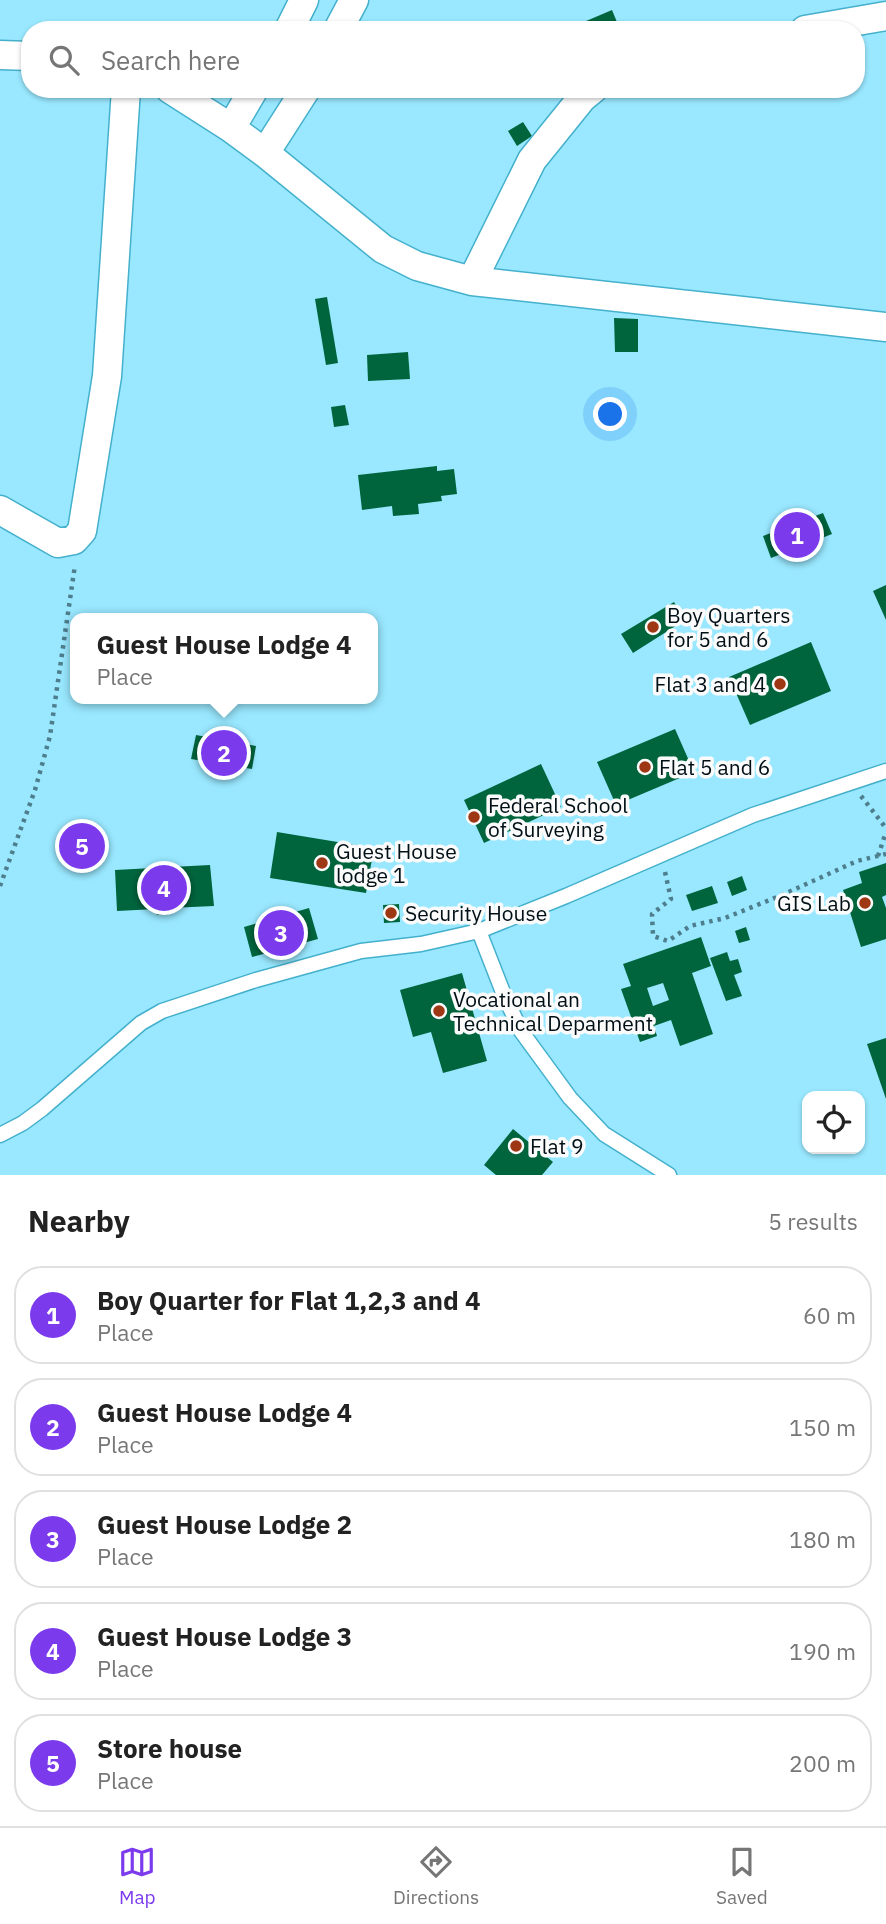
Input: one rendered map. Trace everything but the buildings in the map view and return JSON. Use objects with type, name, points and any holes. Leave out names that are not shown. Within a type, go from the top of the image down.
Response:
[{"type":"street","points":[[294,21],[304,0]]},
{"type":"street","points":[[343,21],[354,0]]},
{"type":"street","points":[[857,21],[886,16]]},
{"type":"street","points":[[0,55],[21,56]]},
{"type":"street","points":[[0,510],[58,543],[79,536],[82,531],[107,376],[125,98]]},
{"type":"street","points":[[184,98],[265,153],[383,248],[416,266],[472,281],[886,327]]},
{"type":"street","points":[[230,128],[248,98]]},
{"type":"street","points":[[265,153],[300,98]]},
{"type":"street","points":[[472,281],[532,160],[582,98]]},
{"type":"lane","points":[[0,1135],[23,1124],[141,1023],[162,1012],[361,951],[421,944],[479,931],[752,815],[886,771]]},
{"type":"lane","points":[[479,931],[522,1031],[570,1098],[604,1133],[669,1175]]},
{"type":"path","points":[[0,886],[35,790],[50,736],[79,536]]},
{"type":"path","points":[[851,782],[886,830],[878,856]]},
{"type":"path","points":[[660,854],[671,899],[652,914],[653,936],[668,941],[690,926],[725,918],[857,861],[886,854]]},
{"type":"place","name":"Boy Quarter for Flat 1,2,3 and 4","points":[[797,535]]},
{"type":"place","name":"Boy Quarters for 5 and 6","points":[[653,627]]},
{"type":"place","name":"Flat 3 and 4","points":[[780,684]]},
{"type":"place","name":"Guest House Lodge 4","points":[[224,753]]},
{"type":"place","name":"Flat 5 and 6","points":[[645,767]]},
{"type":"place","name":"Federal School of Surveying","points":[[474,817]]},
{"type":"place","name":"Store house","points":[[82,846]]},
{"type":"place","name":"Guest House lodge 1","points":[[322,863]]},
{"type":"place","name":"Guest House Lodge 3","points":[[164,888]]},
{"type":"place","name":"GIS Lab","points":[[865,903]]},
{"type":"place","name":"Security House","points":[[391,913]]},
{"type":"place","name":"Guest House Lodge 2","points":[[281,933]]},
{"type":"place","name":"Vocational an Technical Deparment","points":[[439,1011]]},
{"type":"place","name":"Flat 9","points":[[516,1146]]}]
